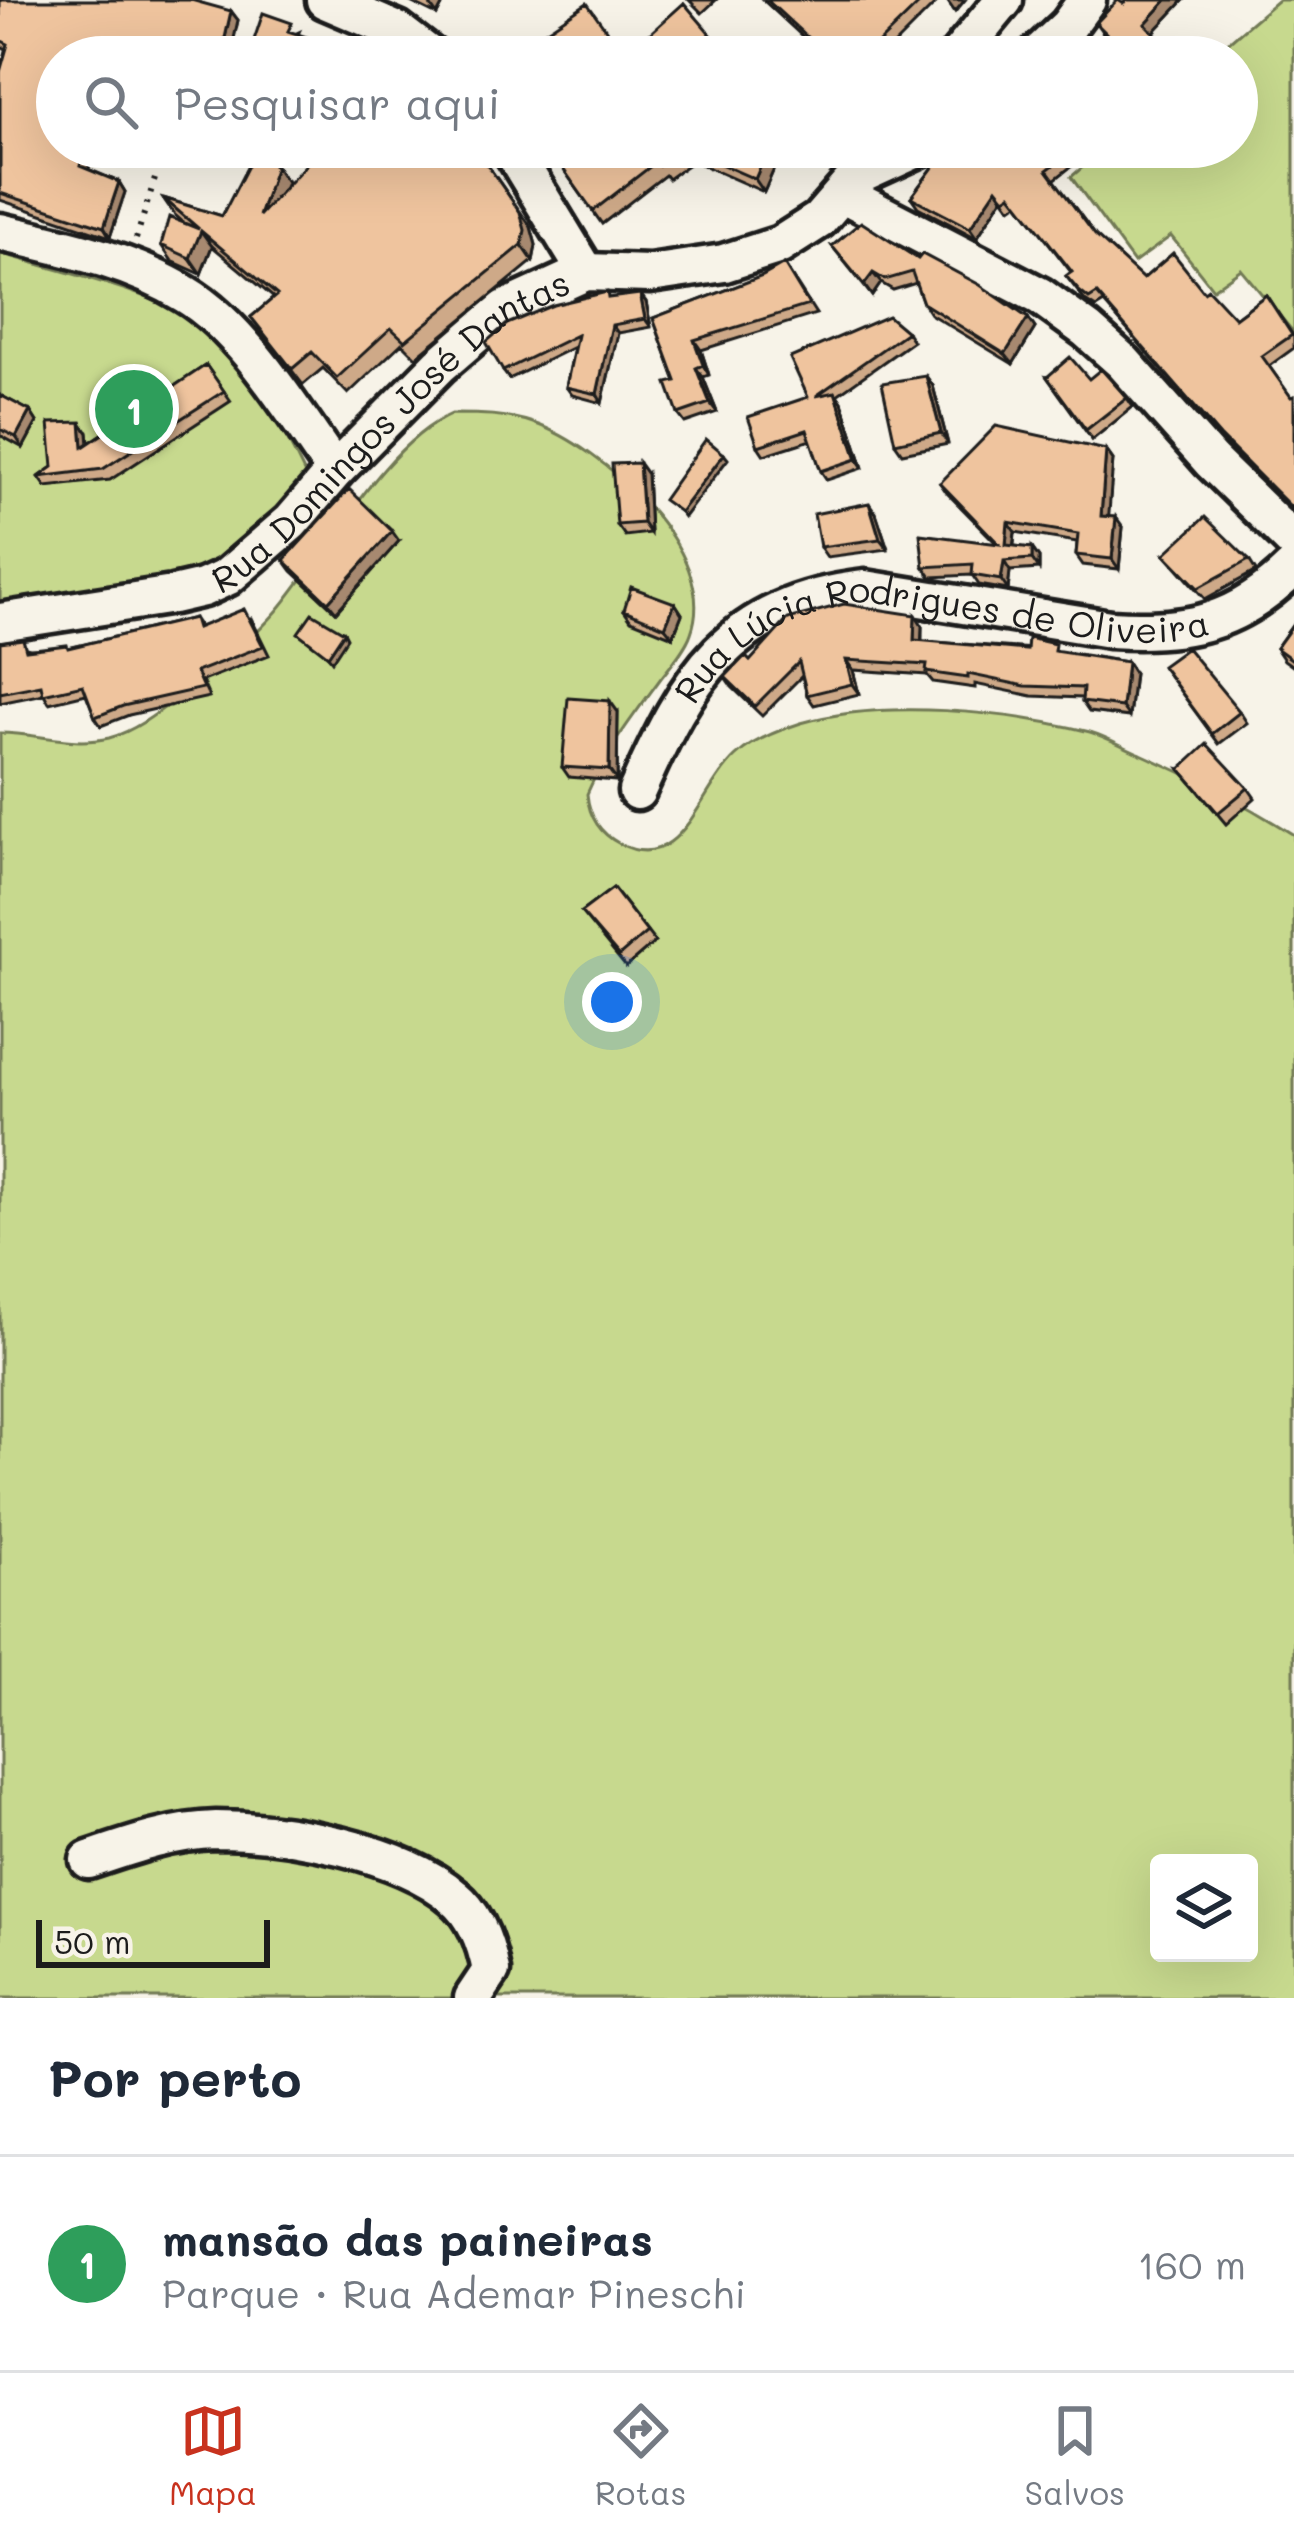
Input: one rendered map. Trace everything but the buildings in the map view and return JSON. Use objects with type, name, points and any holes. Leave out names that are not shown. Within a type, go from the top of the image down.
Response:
[{"type":"street","points":[[325,0],[405,36]]},
{"type":"street","points":[[974,36],[1004,0]]},
{"type":"street","points":[[1057,36],[1088,0]]},
{"type":"street","points":[[523,168],[586,272]]},
{"type":"street","points":[[861,172],[1087,330],[1294,542]]},
{"type":"street","name":"Rua Domingos José Dantas","points":[[0,622],[106,608],[203,588],[256,555],[335,471],[505,309],[586,272],[650,274],[724,263],[780,244],[819,220],[861,172]]},
{"type":"street","points":[[0,232],[128,265],[188,295],[243,347],[335,471]]},
{"type":"street","name":"Rua Lúcia Rodrigues de Oliveira","points":[[637,791],[670,716],[703,667],[760,620],[831,593],[865,589],[1089,626],[1149,631],[1200,625],[1235,614],[1266,595],[1294,567]]},
{"type":"street","points":[[89,1860],[174,1835],[214,1830],[306,1838],[356,1851],[434,1883],[458,1899],[475,1922],[491,1971],[473,1998]]},
{"type":"path","points":[[128,265],[158,168]]},
{"type":"green space","points":[[1278,0],[1294,0],[1294,333],[1241,269],[1213,289],[1171,236],[1134,263],[1071,177],[1082,168],[1258,168],[1258,36],[1236,36]]},
{"type":"green space","points":[[0,253],[157,302],[202,325],[232,355],[275,418],[307,478],[241,555],[128,588],[0,608]]},
{"type":"green space","points":[[452,414],[503,416],[533,423],[561,435],[621,478],[672,537],[689,569],[696,602],[691,633],[602,763],[587,794],[596,824],[620,844],[641,851],[659,849],[674,839],[736,756],[766,736],[833,716],[906,710],[1022,718],[1090,732],[1199,782],[1294,835],[1294,1998],[0,1998],[0,733],[95,740],[119,735],[155,714],[266,623],[402,449]]},
{"type":"place","name":"mansão das paineiras","points":[[134,409]]}]
